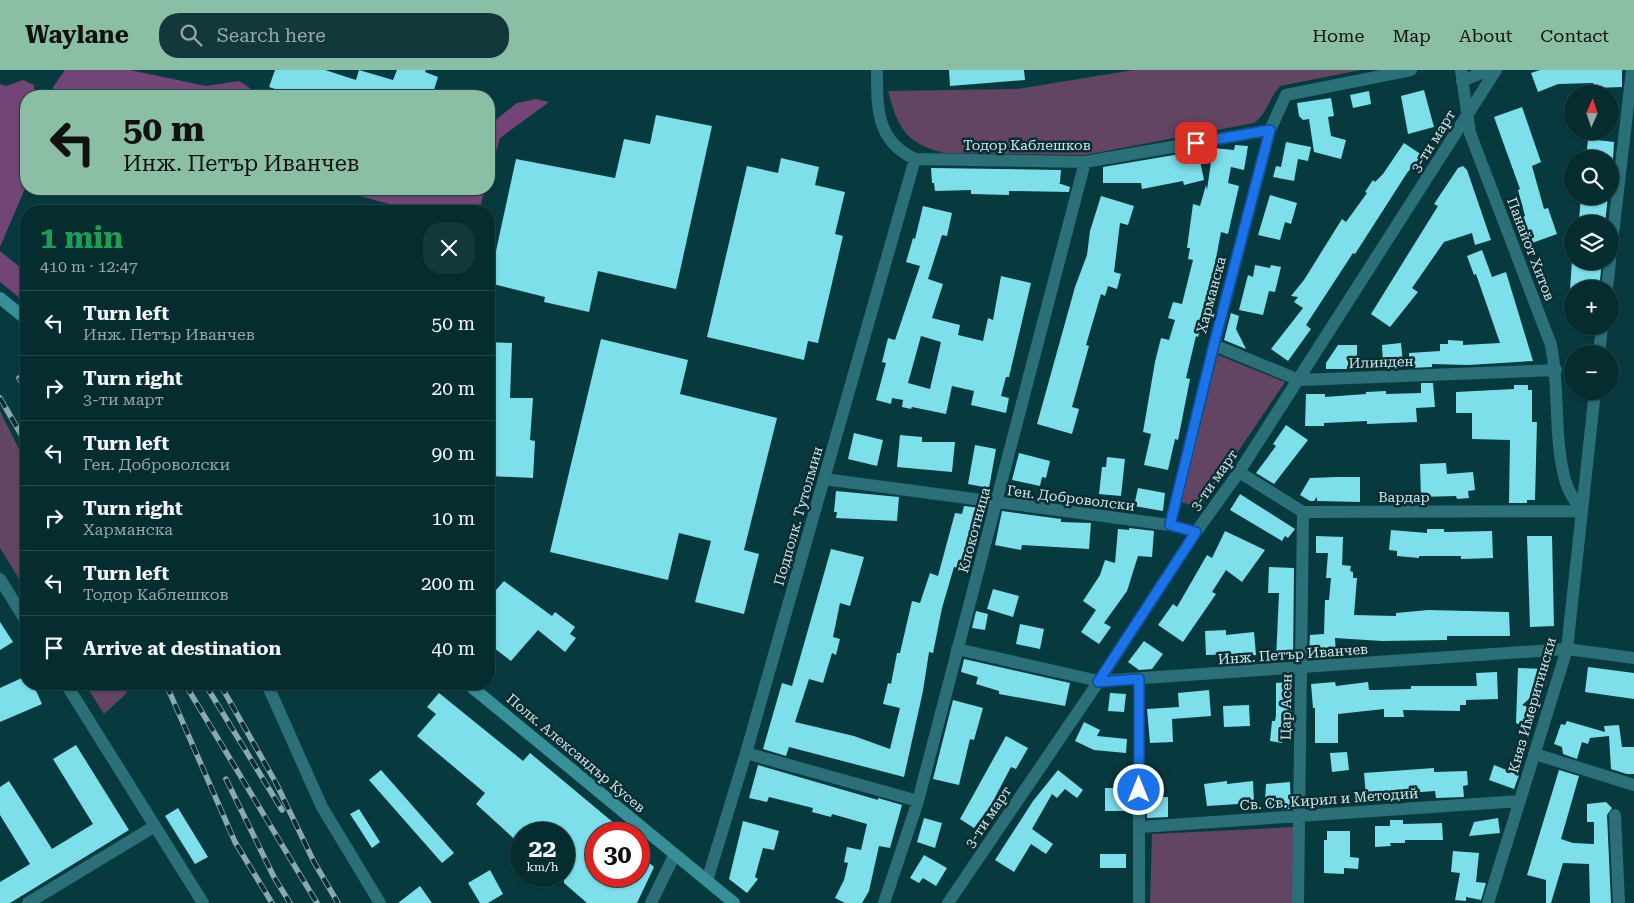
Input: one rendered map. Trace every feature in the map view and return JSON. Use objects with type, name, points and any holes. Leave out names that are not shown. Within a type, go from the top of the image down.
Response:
[{"type":"street","points":[[877,70],[877,101],[883,129],[899,152],[915,159]]},
{"type":"street","points":[[1270,130],[1286,95],[1411,70]]},
{"type":"street","points":[[1462,76],[1490,70]]},
{"type":"street","name":"3-ти март","points":[[948,903],[1098,682],[1196,532],[1239,472],[1496,70]]},
{"type":"street","points":[[1615,215],[1632,70]]},
{"type":"street","name":"Панайот Хитов","points":[[1462,76],[1466,116],[1470,133],[1551,345],[1556,370],[1558,434],[1566,484],[1581,511]]},
{"type":"street","name":"Тодор Каблешков","points":[[915,159],[1085,162],[1270,130]]},
{"type":"street","name":"Харманска","points":[[1170,525],[1214,344],[1270,130]]},
{"type":"street","name":"Подполк. Тутолмин","points":[[707,881],[746,753],[915,159]]},
{"type":"street","name":"Клокотница","points":[[884,903],[918,801],[1085,162]]},
{"type":"street","points":[[0,298],[20,314]]},
{"type":"street","name":"Илинден","points":[[1214,344],[1299,380],[1556,370]]},
{"type":"street","name":"Княз Имеритински","points":[[1488,903],[1567,649],[1594,400]]},
{"type":"street","points":[[1239,472],[1304,512]]},
{"type":"street","name":"Ген. Доброволски","points":[[824,479],[997,504],[1170,525],[1196,532]]},
{"type":"street","name":"Вардар","points":[[1304,512],[1581,511]]},
{"type":"street","name":"Цар Асен","points":[[1298,903],[1304,512]]},
{"type":"street","points":[[0,579],[20,611]]},
{"type":"street","name":"Инж. Петър Иванчев","points":[[957,649],[1098,682],[1567,649],[1634,658]]},
{"type":"street","points":[[1139,679],[1139,903]]},
{"type":"street","points":[[70,690],[203,903]]},
{"type":"street","points":[[270,690],[322,807],[380,903]]},
{"type":"street","name":"Полк. Александър Кусев","points":[[475,690],[734,903]]},
{"type":"street","points":[[746,753],[918,801]]},
{"type":"street","points":[[1535,754],[1634,786]]},
{"type":"street","name":"Св. Св. Кирил и Методий","points":[[1140,826],[1520,801]]},
{"type":"street","points":[[1615,815],[1619,903]]},
{"type":"street","points":[[28,903],[155,826]]},
{"type":"street","points":[[651,903],[674,854]]},
{"type":"shaded area","points":[[65,70],[130,70],[206,86],[239,81],[253,90],[53,90],[53,87]]},
{"type":"shaded area","points":[[1134,70],[1361,70],[1280,86],[1262,115],[1254,123],[1085,155],[944,153],[931,149],[912,139],[905,132],[895,115],[888,91],[1017,89]]},
{"type":"shaded area","points":[[23,80],[34,85],[34,90],[20,90],[20,195],[22,195],[0,247],[0,84],[6,86]]},
{"type":"shaded area","points":[[536,99],[549,102],[500,138],[495,156],[495,120],[517,103]]},
{"type":"shaded area","points":[[356,195],[483,195],[481,205],[393,205]]},
{"type":"shaded area","points":[[0,251],[20,267],[20,298],[0,282]]},
{"type":"shaded area","points":[[1218,355],[1285,382],[1200,508],[1181,502]]},
{"type":"shaded area","points":[[0,411],[20,451],[20,580],[0,548]]},
{"type":"shaded area","points":[[89,690],[125,690],[127,693],[104,714]]},
{"type":"shaded area","points":[[1295,827],[1295,903],[1150,903],[1152,834]]},
{"type":"building","points":[[275,70],[325,70],[356,80],[359,70],[393,80],[397,70],[426,70],[425,72],[438,77],[434,90],[278,90],[269,87]]},
{"type":"building","points":[[949,70],[1024,70],[1025,80],[950,86]]},
{"type":"building","points":[[1540,70],[1622,70],[1622,87],[1619,87],[1619,85],[1593,85],[1593,83],[1558,84],[1538,92],[1531,73]]},
{"type":"building","points":[[1424,90],[1434,127],[1408,134],[1401,96]]},
{"type":"building","points":[[1369,91],[1371,104],[1353,108],[1350,95]]},
{"type":"building","points":[[1331,98],[1334,116],[1328,117],[1331,136],[1346,140],[1341,159],[1314,152],[1309,119],[1303,120],[1299,116],[1297,103]]},
{"type":"building","points":[[1522,107],[1541,162],[1532,166],[1544,209],[1548,208],[1557,234],[1524,246],[1516,223],[1524,220],[1523,217],[1525,216],[1518,190],[1520,189],[1494,117]]},
{"type":"building","points":[[656,115],[712,126],[676,289],[598,271],[589,312],[544,302],[545,297],[495,284],[495,255],[516,159],[615,178],[624,139],[650,144]]},
{"type":"building","points":[[1588,140],[1614,142],[1614,150],[1587,150]]},
{"type":"building","points":[[1286,142],[1311,147],[1308,161],[1298,159],[1294,181],[1273,177],[1276,166],[1281,167]]},
{"type":"building","points":[[1404,143],[1422,155],[1407,173],[1355,254],[1353,253],[1306,325],[1311,329],[1288,361],[1271,349],[1303,308],[1294,302],[1298,297],[1291,296],[1304,280],[1342,219],[1346,222],[1367,193],[1365,192],[1373,180],[1375,182],[1383,174]]},
{"type":"building","points":[[1235,145],[1248,146],[1244,170],[1231,167],[1228,183],[1239,186],[1228,234],[1221,232],[1206,311],[1198,337],[1196,336],[1186,378],[1190,379],[1178,440],[1175,439],[1168,470],[1144,465],[1151,434],[1143,432],[1155,362],[1161,338],[1169,340],[1175,320],[1168,318],[1173,302],[1182,304],[1193,260],[1188,259],[1190,248],[1187,248],[1193,204],[1200,206],[1206,185],[1207,190],[1213,148],[1234,150]]},
{"type":"building","points":[[1198,151],[1204,180],[1184,185],[1183,181],[1142,189],[1141,183],[1103,183],[1103,167]]},
{"type":"building","points":[[781,158],[819,167],[815,185],[845,192],[835,234],[843,236],[818,343],[808,341],[804,360],[707,337],[747,166],[778,173]]},
{"type":"building","points":[[1463,166],[1467,170],[1491,240],[1475,245],[1472,233],[1444,242],[1412,288],[1418,292],[1390,327],[1371,314],[1438,206],[1434,204],[1458,168]]},
{"type":"building","points":[[931,168],[1061,170],[1060,183],[1058,183],[1070,187],[1069,192],[1009,191],[1009,195],[971,194],[971,190],[935,191],[934,183],[932,183]]},
{"type":"building","points":[[1270,195],[1297,203],[1291,224],[1285,222],[1280,240],[1258,235]]},
{"type":"building","points":[[1101,196],[1134,206],[1128,225],[1120,223],[1114,272],[1121,274],[1117,289],[1108,286],[1105,296],[1101,294],[1086,345],[1089,346],[1072,407],[1079,409],[1072,434],[1037,424],[1075,287],[1087,255],[1090,231]]},
{"type":"building","points":[[1580,205],[1607,205],[1606,215],[1579,215]]},
{"type":"building","points":[[923,206],[952,213],[947,236],[942,235],[928,279],[943,284],[932,318],[960,325],[958,335],[983,341],[988,318],[993,320],[1001,276],[1031,283],[1009,377],[1006,377],[1001,396],[1009,398],[1006,413],[971,405],[974,391],[952,386],[946,414],[912,407],[911,409],[902,407],[903,400],[892,398],[891,404],[876,400],[886,363],[882,362],[888,338],[895,340],[920,266],[906,262],[913,238],[915,239]],"holes":[[[921,336],[941,342],[930,389],[908,383]]]},
{"type":"building","points":[[1482,250],[1492,277],[1506,272],[1533,361],[1468,365],[1432,364],[1432,367],[1410,368],[1409,353],[1440,351],[1440,344],[1448,344],[1448,340],[1463,341],[1463,345],[1500,343],[1476,274],[1474,275],[1467,256]]},
{"type":"building","points":[[1255,265],[1270,268],[1271,265],[1281,267],[1275,292],[1269,291],[1263,315],[1239,310],[1248,275],[1253,277]]},
{"type":"building","points":[[1571,270],[1601,270],[1600,280],[1571,280]]},
{"type":"building","points":[[1231,313],[1239,316],[1236,329],[1246,349],[1224,340]]},
{"type":"building","points":[[601,339],[688,360],[680,394],[777,418],[744,550],[759,554],[744,614],[695,602],[711,541],[679,533],[668,580],[550,552]]},
{"type":"building","points":[[495,342],[512,343],[510,398],[533,398],[530,440],[535,441],[533,478],[495,476]]},
{"type":"building","points":[[1401,343],[1403,364],[1383,365],[1382,345]]},
{"type":"building","points":[[1338,345],[1357,345],[1357,369],[1326,369],[1326,363]]},
{"type":"building","points":[[1421,383],[1433,383],[1435,407],[1416,408],[1417,422],[1367,424],[1367,421],[1324,423],[1324,426],[1305,426],[1306,394],[1325,394],[1325,397],[1386,391],[1386,394],[1421,393]]},
{"type":"building","points":[[1514,385],[1528,385],[1528,390],[1532,390],[1532,422],[1537,422],[1535,500],[1527,500],[1527,503],[1509,503],[1510,440],[1472,439],[1472,413],[1456,413],[1456,392],[1514,389]]},
{"type":"building","points":[[1286,425],[1308,440],[1274,484],[1256,473],[1276,446],[1273,444]]},
{"type":"building","points":[[854,433],[883,440],[877,466],[848,459]]},
{"type":"building","points":[[900,435],[922,437],[922,442],[955,442],[952,472],[897,467]]},
{"type":"building","points":[[975,445],[996,449],[989,488],[968,484]]},
{"type":"building","points":[[1019,453],[1050,461],[1046,478],[1042,477],[1040,486],[1012,480]]},
{"type":"building","points":[[1107,457],[1125,459],[1121,496],[1099,494],[1102,467],[1106,467]]},
{"type":"building","points":[[1446,463],[1447,474],[1473,472],[1475,490],[1468,491],[1469,498],[1457,499],[1456,496],[1421,497],[1420,464]]},
{"type":"building","points":[[1360,477],[1360,502],[1317,501],[1317,497],[1314,501],[1310,501],[1300,495],[1310,478]]},
{"type":"building","points":[[1138,488],[1165,493],[1163,511],[1134,506]]},
{"type":"building","points":[[836,491],[899,497],[897,521],[836,518],[837,512],[834,512]]},
{"type":"building","points":[[1240,494],[1295,529],[1288,538],[1285,536],[1282,541],[1230,510]]},
{"type":"building","points":[[1397,494],[1409,495],[1409,504],[1396,504]]},
{"type":"building","points":[[964,506],[981,508],[979,530],[976,530],[965,570],[954,567],[942,608],[933,653],[929,652],[923,691],[904,777],[789,747],[786,756],[763,749],[782,683],[792,686],[831,549],[864,557],[850,606],[840,603],[833,637],[840,639],[836,655],[832,653],[823,683],[809,679],[795,722],[854,736],[890,749],[900,708],[883,704],[888,683],[891,684],[897,653],[900,653],[912,601],[920,603],[930,573],[938,576],[955,513],[962,514]]},
{"type":"building","points":[[1002,511],[1061,519],[1061,522],[1091,523],[1089,549],[1022,545],[1021,550],[995,545]]},
{"type":"building","points":[[1129,528],[1154,531],[1152,557],[1138,556],[1127,591],[1104,623],[1111,627],[1099,644],[1081,632],[1096,610],[1083,601],[1100,575],[1105,560],[1115,563],[1118,529],[1129,530]]},
{"type":"building","points":[[1427,529],[1444,529],[1444,532],[1492,531],[1493,558],[1461,559],[1461,556],[1419,556],[1419,558],[1397,556],[1397,551],[1389,550],[1391,530],[1427,533]]},
{"type":"building","points":[[1225,531],[1265,550],[1242,582],[1226,570],[1212,592],[1216,594],[1183,642],[1158,625],[1173,604],[1177,607],[1207,555],[1212,558]]},
{"type":"building","points":[[1316,536],[1343,537],[1342,565],[1351,566],[1350,571],[1353,572],[1353,578],[1357,578],[1354,615],[1396,616],[1396,613],[1428,610],[1509,612],[1510,636],[1447,636],[1447,640],[1382,641],[1335,638],[1336,655],[1309,657],[1310,635],[1324,634],[1325,600],[1329,600],[1331,578],[1326,578],[1328,553],[1316,553]]},
{"type":"building","points":[[1527,536],[1552,536],[1554,626],[1530,627]]},
{"type":"building","points":[[1269,567],[1294,568],[1293,660],[1276,660],[1279,593],[1268,593]]},
{"type":"building","points":[[504,581],[552,616],[555,612],[575,627],[570,634],[576,638],[565,652],[538,630],[511,661],[495,649],[495,591]]},
{"type":"building","points":[[993,589],[1019,596],[1013,617],[987,609]]},
{"type":"building","points":[[976,611],[988,614],[985,630],[972,628]]},
{"type":"building","points":[[0,622],[13,642],[0,650]]},
{"type":"building","points":[[1020,624],[1044,629],[1040,649],[1016,644]]},
{"type":"building","points":[[1226,630],[1226,635],[1254,632],[1256,655],[1206,655],[1205,631]]},
{"type":"building","points":[[1144,641],[1163,654],[1152,669],[1139,670],[1128,662]]},
{"type":"building","points":[[964,659],[1070,683],[1065,706],[999,694],[999,691],[976,684],[978,677],[961,672]]},
{"type":"building","points":[[1588,667],[1634,673],[1634,699],[1585,692]]},
{"type":"building","points":[[1518,668],[1547,669],[1546,685],[1522,705],[1537,711],[1530,729],[1516,723]]},
{"type":"building","points":[[1497,672],[1498,699],[1466,700],[1466,705],[1460,705],[1460,711],[1403,710],[1404,717],[1384,717],[1384,709],[1338,714],[1338,743],[1315,743],[1315,708],[1313,708],[1311,684],[1335,682],[1336,686],[1368,682],[1369,690],[1411,689],[1411,686],[1477,686],[1476,673]]},
{"type":"building","points":[[20,679],[20,690],[36,690],[42,704],[0,722],[0,688]]},
{"type":"building","points":[[1289,682],[1292,707],[1290,729],[1284,728],[1282,743],[1270,741],[1272,721],[1275,721],[1276,715],[1276,683]]},
{"type":"building","points":[[1209,690],[1211,716],[1172,719],[1173,742],[1150,743],[1147,709],[1179,707],[1178,693]]},
{"type":"building","points":[[439,693],[523,761],[530,753],[613,822],[585,822],[585,887],[645,887],[637,903],[587,903],[569,887],[575,887],[575,822],[510,822],[510,835],[476,804],[485,793],[417,736],[436,714],[427,707]]},
{"type":"building","points":[[1110,693],[1126,694],[1124,712],[1108,711]]},
{"type":"building","points":[[953,700],[983,708],[974,740],[970,739],[959,785],[933,779]]},
{"type":"building","points":[[1249,705],[1250,726],[1224,727],[1223,706]]},
{"type":"building","points":[[1567,721],[1605,732],[1604,726],[1619,725],[1622,747],[1634,747],[1634,774],[1611,769],[1609,736],[1590,738],[1588,744],[1582,742],[1577,759],[1563,754],[1562,747],[1554,744],[1561,724],[1565,725]]},
{"type":"building","points":[[1084,722],[1100,730],[1097,736],[1127,739],[1126,753],[1094,750],[1075,741]]},
{"type":"building","points":[[1006,736],[1028,748],[1016,769],[1011,767],[991,805],[974,828],[960,819]]},
{"type":"building","points":[[76,745],[129,830],[10,903],[0,903],[0,882],[30,864],[0,815],[0,787],[9,781],[52,849],[93,824],[53,759]]},
{"type":"building","points":[[1347,752],[1349,770],[1332,772],[1330,753]]},
{"type":"building","points":[[758,765],[878,800],[878,798],[902,805],[890,848],[879,846],[869,891],[862,903],[845,903],[835,898],[844,880],[848,863],[844,862],[847,847],[861,850],[867,824],[832,814],[831,817],[812,812],[813,808],[769,797],[767,802],[749,798]]},
{"type":"building","points":[[1494,765],[1519,775],[1514,789],[1489,780]]},
{"type":"building","points":[[1434,768],[1434,772],[1467,771],[1468,785],[1463,786],[1464,797],[1436,798],[1435,791],[1366,796],[1364,773]]},
{"type":"building","points":[[381,770],[454,853],[442,863],[369,780]]},
{"type":"building","points":[[1058,770],[1083,790],[1077,798],[1065,789],[1057,798],[1052,794],[1032,829],[1053,844],[1046,854],[1031,844],[1014,872],[995,860],[1033,801]]},
{"type":"building","points":[[1559,770],[1579,776],[1561,839],[1573,843],[1594,844],[1594,822],[1587,822],[1587,804],[1606,802],[1612,808],[1607,815],[1611,903],[1590,903],[1589,864],[1563,863],[1551,903],[1546,903],[1546,880],[1527,875]]},
{"type":"building","points":[[1227,781],[1227,784],[1253,781],[1254,803],[1207,806],[1204,784]]},
{"type":"building","points":[[1290,782],[1291,809],[1268,810],[1267,801],[1265,801],[1266,784]]},
{"type":"building","points":[[1105,788],[1126,788],[1126,798],[1131,798],[1131,811],[1105,811]]},
{"type":"building","points":[[1147,797],[1168,797],[1168,817],[1147,818]]},
{"type":"building","points":[[178,808],[208,857],[195,864],[165,816]]},
{"type":"building","points":[[359,809],[380,842],[372,848],[350,814]]},
{"type":"building","points":[[924,818],[942,823],[935,848],[917,842]]},
{"type":"building","points":[[1498,818],[1500,833],[1469,836],[1474,822]]},
{"type":"building","points":[[1390,820],[1403,820],[1403,824],[1442,823],[1443,840],[1405,840],[1405,843],[1390,843],[1391,846],[1375,847],[1375,826],[1390,826]]},
{"type":"building","points":[[743,821],[779,831],[774,850],[763,848],[755,877],[758,879],[747,893],[729,879]]},
{"type":"building","points":[[1327,831],[1350,831],[1350,857],[1359,858],[1358,869],[1344,868],[1344,874],[1324,873],[1324,840],[1327,840]]},
{"type":"building","points":[[1453,851],[1479,853],[1476,882],[1486,883],[1481,900],[1466,897],[1466,901],[1455,900],[1460,873],[1451,872]]},
{"type":"building","points":[[1100,854],[1126,854],[1126,868],[1100,868]]},
{"type":"building","points":[[924,855],[947,868],[936,886],[923,878],[919,883],[910,878]]},
{"type":"building","points":[[650,864],[654,867],[650,875]]},
{"type":"building","points":[[490,870],[503,894],[488,903],[480,903],[468,883]]},
{"type":"building","points":[[420,886],[432,903],[398,903]]},
{"type":"railway","points":[[0,398],[20,433]]},
{"type":"railway","points":[[169,690],[235,842],[272,903]]},
{"type":"railway","points":[[189,690],[317,903]]},
{"type":"railway","points":[[209,690],[282,810]]},
{"type":"railway","points":[[223,690],[276,783],[314,862],[338,903]]},
{"type":"railway","points":[[226,779],[274,877],[290,903]]},
{"type":"route","points":[[1139,790],[1139,679],[1098,682],[1196,532],[1170,525],[1214,344],[1270,130],[1196,143]]}]
